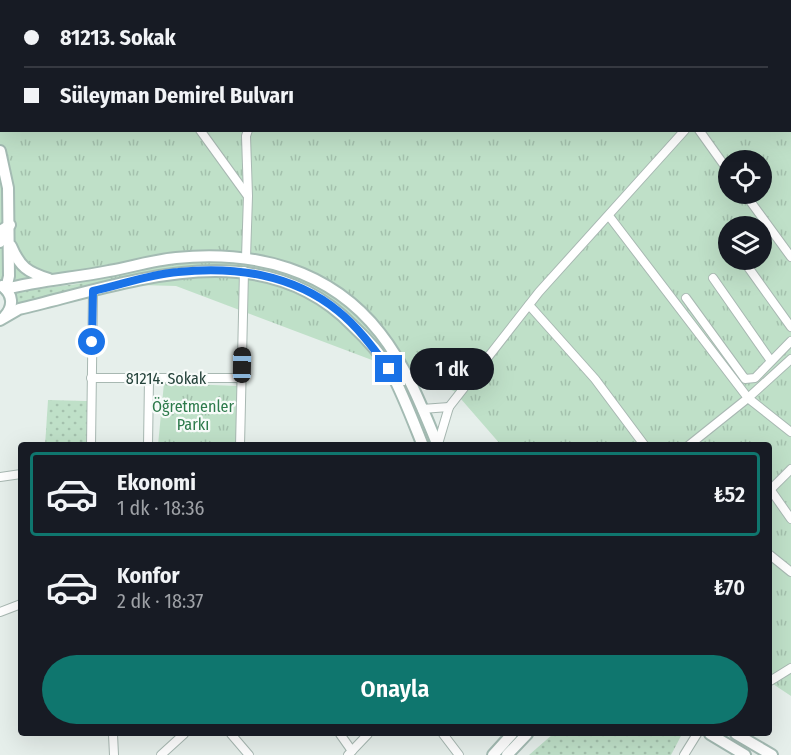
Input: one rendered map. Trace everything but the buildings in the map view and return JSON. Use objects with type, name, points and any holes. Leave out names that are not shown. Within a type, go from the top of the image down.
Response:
[{"type":"main road","points":[[0,151],[8,188],[10,225],[2,230],[9,276],[3,287]]},
{"type":"main road","points":[[4,241],[16,260],[30,273],[52,280]]},
{"type":"main road","points":[[3,287],[91,275],[175,258],[222,256],[246,258],[289,267],[324,284],[346,299],[380,333],[402,365],[437,442]]},
{"type":"main road","points":[[2,320],[19,309],[176,272],[244,271],[284,281],[318,297],[339,311],[368,340],[389,369],[419,442]]},
{"type":"main road","points":[[2,320],[11,306],[10,294],[3,287]]},
{"type":"main road","points":[[493,755],[510,736]]},
{"type":"main road","points":[[507,755],[525,736]]},
{"type":"main road","points":[[713,736],[745,755]]},
{"type":"main road","points":[[739,736],[772,755]]},
{"type":"street","points":[[201,132],[248,196]]},
{"type":"street","points":[[246,258],[247,132]]},
{"type":"street","points":[[439,442],[450,407],[529,305],[683,132]]},
{"type":"street","points":[[700,132],[718,157]]},
{"type":"street","points":[[752,204],[791,257]]},
{"type":"street","points":[[609,216],[748,398],[791,432]]},
{"type":"street","points":[[749,270],[791,327]]},
{"type":"street","points":[[240,442],[244,271]]},
{"type":"street","points":[[713,278],[771,361]]},
{"type":"street","points":[[90,442],[93,291]]},
{"type":"street","points":[[686,298],[743,378],[750,380],[755,378],[791,341]]},
{"type":"street","points":[[529,305],[595,379],[642,442]]},
{"type":"street","points":[[693,442],[748,398],[791,358]]},
{"type":"street","name":"81214. Sokak","points":[[91,378],[242,378]]},
{"type":"street","points":[[148,442],[149,379]]},
{"type":"street","points":[[422,409],[450,407]]},
{"type":"street","points":[[772,488],[791,469]]},
{"type":"street","points":[[0,477],[18,474]]},
{"type":"street","points":[[772,493],[791,519]]},
{"type":"street","points":[[772,557],[791,572]]},
{"type":"street","points":[[0,612],[18,605]]},
{"type":"street","points":[[772,680],[791,668]]},
{"type":"street","points":[[113,736],[114,755]]},
{"type":"street","points":[[161,755],[182,736]]},
{"type":"street","points":[[233,736],[249,755]]},
{"type":"street","points":[[341,736],[350,753],[366,736]]},
{"type":"street","points":[[445,736],[459,755]]},
{"type":"street","points":[[684,755],[696,736]]},
{"type":"green space","points":[[0,132],[791,132],[791,696],[772,683],[772,442],[498,442],[454,391],[176,286],[28,282],[0,286]]},
{"type":"green space","points":[[221,262],[265,267],[307,281],[338,300],[366,325],[399,369],[432,442],[426,442],[398,377],[374,340],[336,303],[294,280],[250,268],[204,266],[157,271],[109,280],[14,304],[14,292],[77,284],[176,264]]},
{"type":"green space","name":"Öğretmenler Parkı","points":[[164,383],[237,386],[236,442],[158,442]]},
{"type":"green space","points":[[48,400],[87,401],[87,442],[45,442]]},
{"type":"green space","points":[[551,736],[681,736],[671,755],[529,755]]},
{"type":"route","points":[[92,342],[93,291],[176,272],[244,271],[284,281],[318,297],[339,311],[368,340],[389,369]]}]
